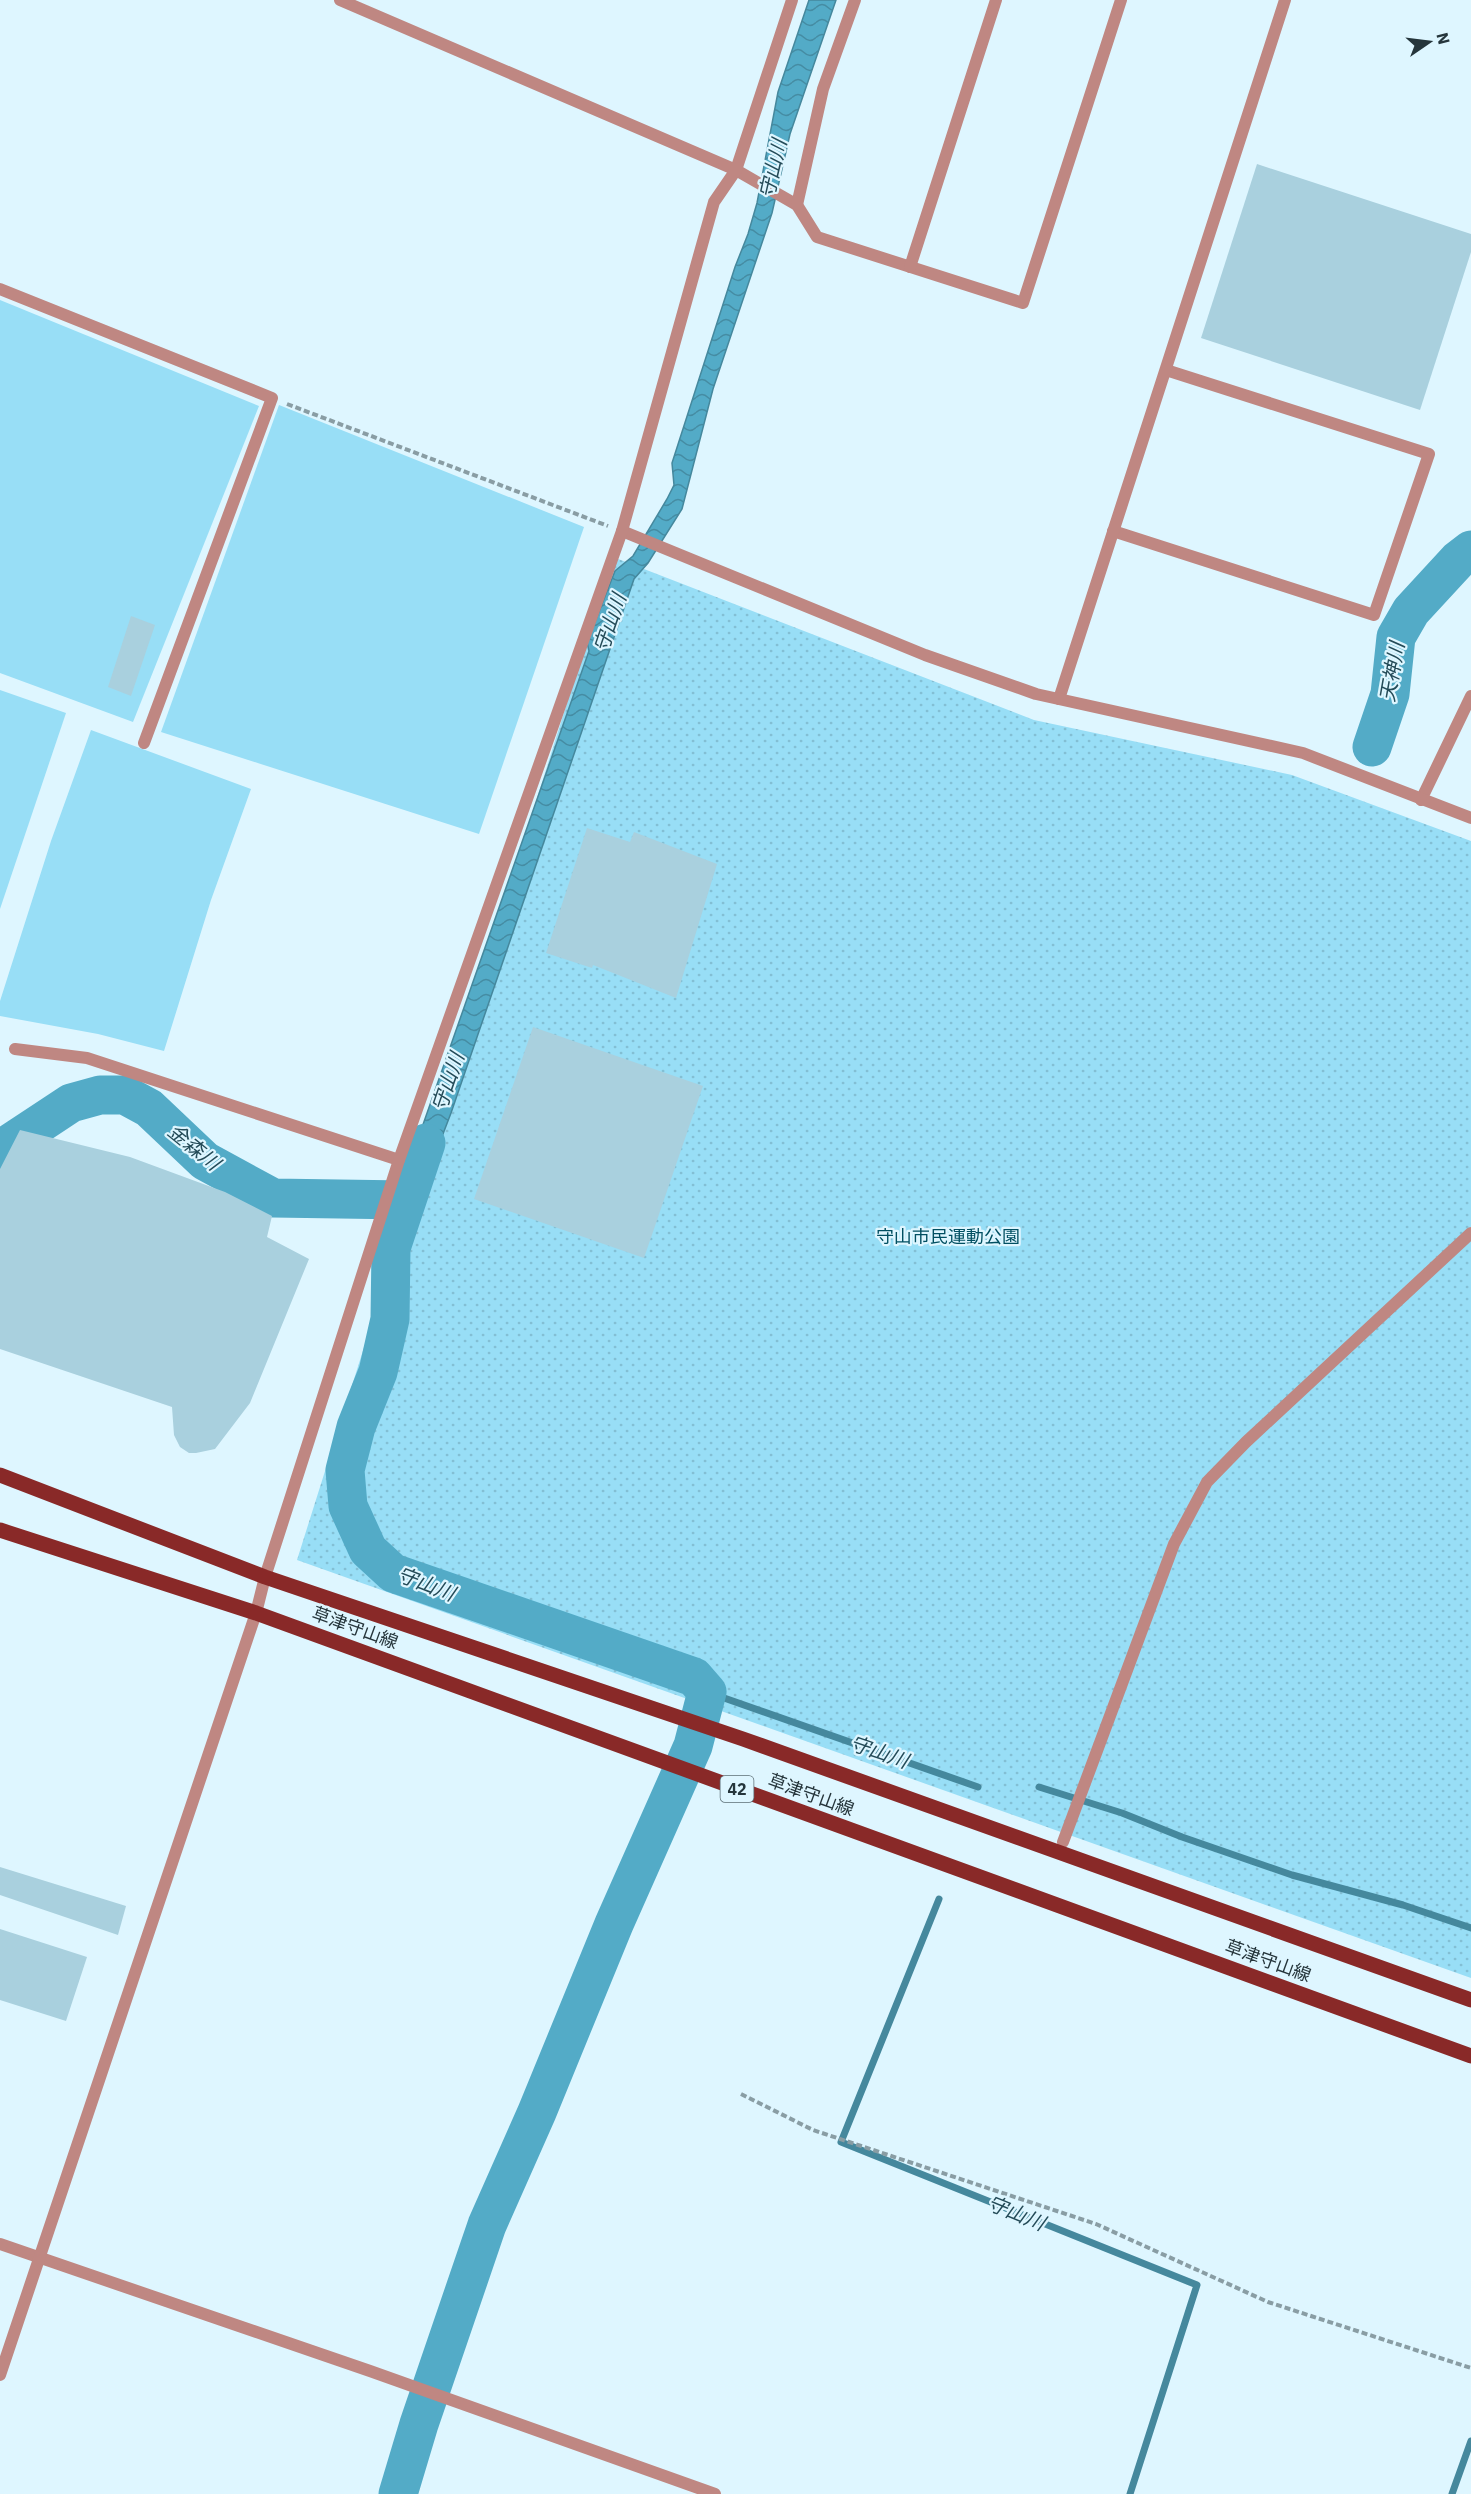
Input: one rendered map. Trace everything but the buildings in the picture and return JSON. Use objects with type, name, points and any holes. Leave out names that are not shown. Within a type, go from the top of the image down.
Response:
[{"type":"main road","name":"草津守山線","points":[[0,1475],[265,1577],[743,1739],[1471,2000]]},
{"type":"main road","name":"草津守山線","points":[[0,1530],[256,1613],[1471,2056]]},
{"type":"street","points":[[340,0],[736,170],[797,205],[817,237],[1023,303],[1121,0]]},
{"type":"street","points":[[0,2375],[256,1613],[265,1577],[399,1160],[622,531],[714,202],[736,170],[792,0]]},
{"type":"street","points":[[797,205],[823,89],[855,0]]},
{"type":"street","points":[[910,267],[996,0]]},
{"type":"street","points":[[1059,699],[1285,0]]},
{"type":"street","points":[[0,289],[272,398],[144,743]]},
{"type":"street","points":[[1113,531],[1374,615],[1430,454],[1166,370]]},
{"type":"street","points":[[622,531],[925,655],[1036,694],[1303,753],[1471,818]]},
{"type":"street","points":[[1420,800],[1471,696]]},
{"type":"street","points":[[15,1049],[87,1058],[399,1160]]},
{"type":"street","points":[[1063,1842],[1174,1544],[1207,1482],[1246,1442],[1471,1233]]},
{"type":"street","points":[[0,2244],[370,2371],[715,2494]]},
{"type":"path","points":[[272,398],[622,531]]},
{"type":"path","points":[[741,2094],[813,2130],[1096,2224],[1268,2302],[1471,2368]]},
{"type":"green space","points":[[0,300],[259,406],[133,722],[0,673]]},
{"type":"green space","points":[[279,405],[584,527],[479,834],[161,732]]},
{"type":"green space","name":"守山市民運動公園","points":[[613,557],[1034,720],[1292,775],[1471,841],[1471,1978],[297,1560]]},
{"type":"green space","points":[[0,690],[66,713],[0,909]]},
{"type":"green space","points":[[91,730],[251,789],[211,900],[164,1051],[98,1034],[0,1016],[0,1001],[51,841]]},
{"type":"water","points":[[809,0],[836,0],[790,134],[772,213],[713,389],[682,509],[648,563],[634,579],[451,1113],[420,1194],[399,1193],[589,651],[587,642],[615,571],[633,556],[674,485],[672,463],[735,267],[748,234],[757,203],[778,92]]},
{"type":"waterway","name":"天神川","points":[[1372,747],[1390,694],[1396,637],[1411,611],[1458,560],[1471,550]]},
{"type":"waterway","name":"金森川","points":[[0,1150],[71,1103],[100,1095],[125,1095],[149,1108],[205,1161],[273,1198],[406,1200]]},
{"type":"waterway","points":[[398,2494],[419,2424],[487,2225],[537,2112],[614,1924],[693,1746],[707,1692],[694,1677],[393,1573],[368,1550],[348,1506],[345,1470],[356,1427],[378,1372],[390,1319],[391,1248],[426,1143]]},
{"type":"waterway","name":"守山川","points":[[707,1692],[978,1787]]},
{"type":"waterway","points":[[1039,1787],[1122,1813],[1182,1837],[1292,1875],[1403,1905],[1471,1928]]},
{"type":"waterway","name":"守山川","points":[[939,1899],[841,2142],[1197,2285],[1130,2494]]},
{"type":"waterway","points":[[1452,2494],[1471,2441]]}]
